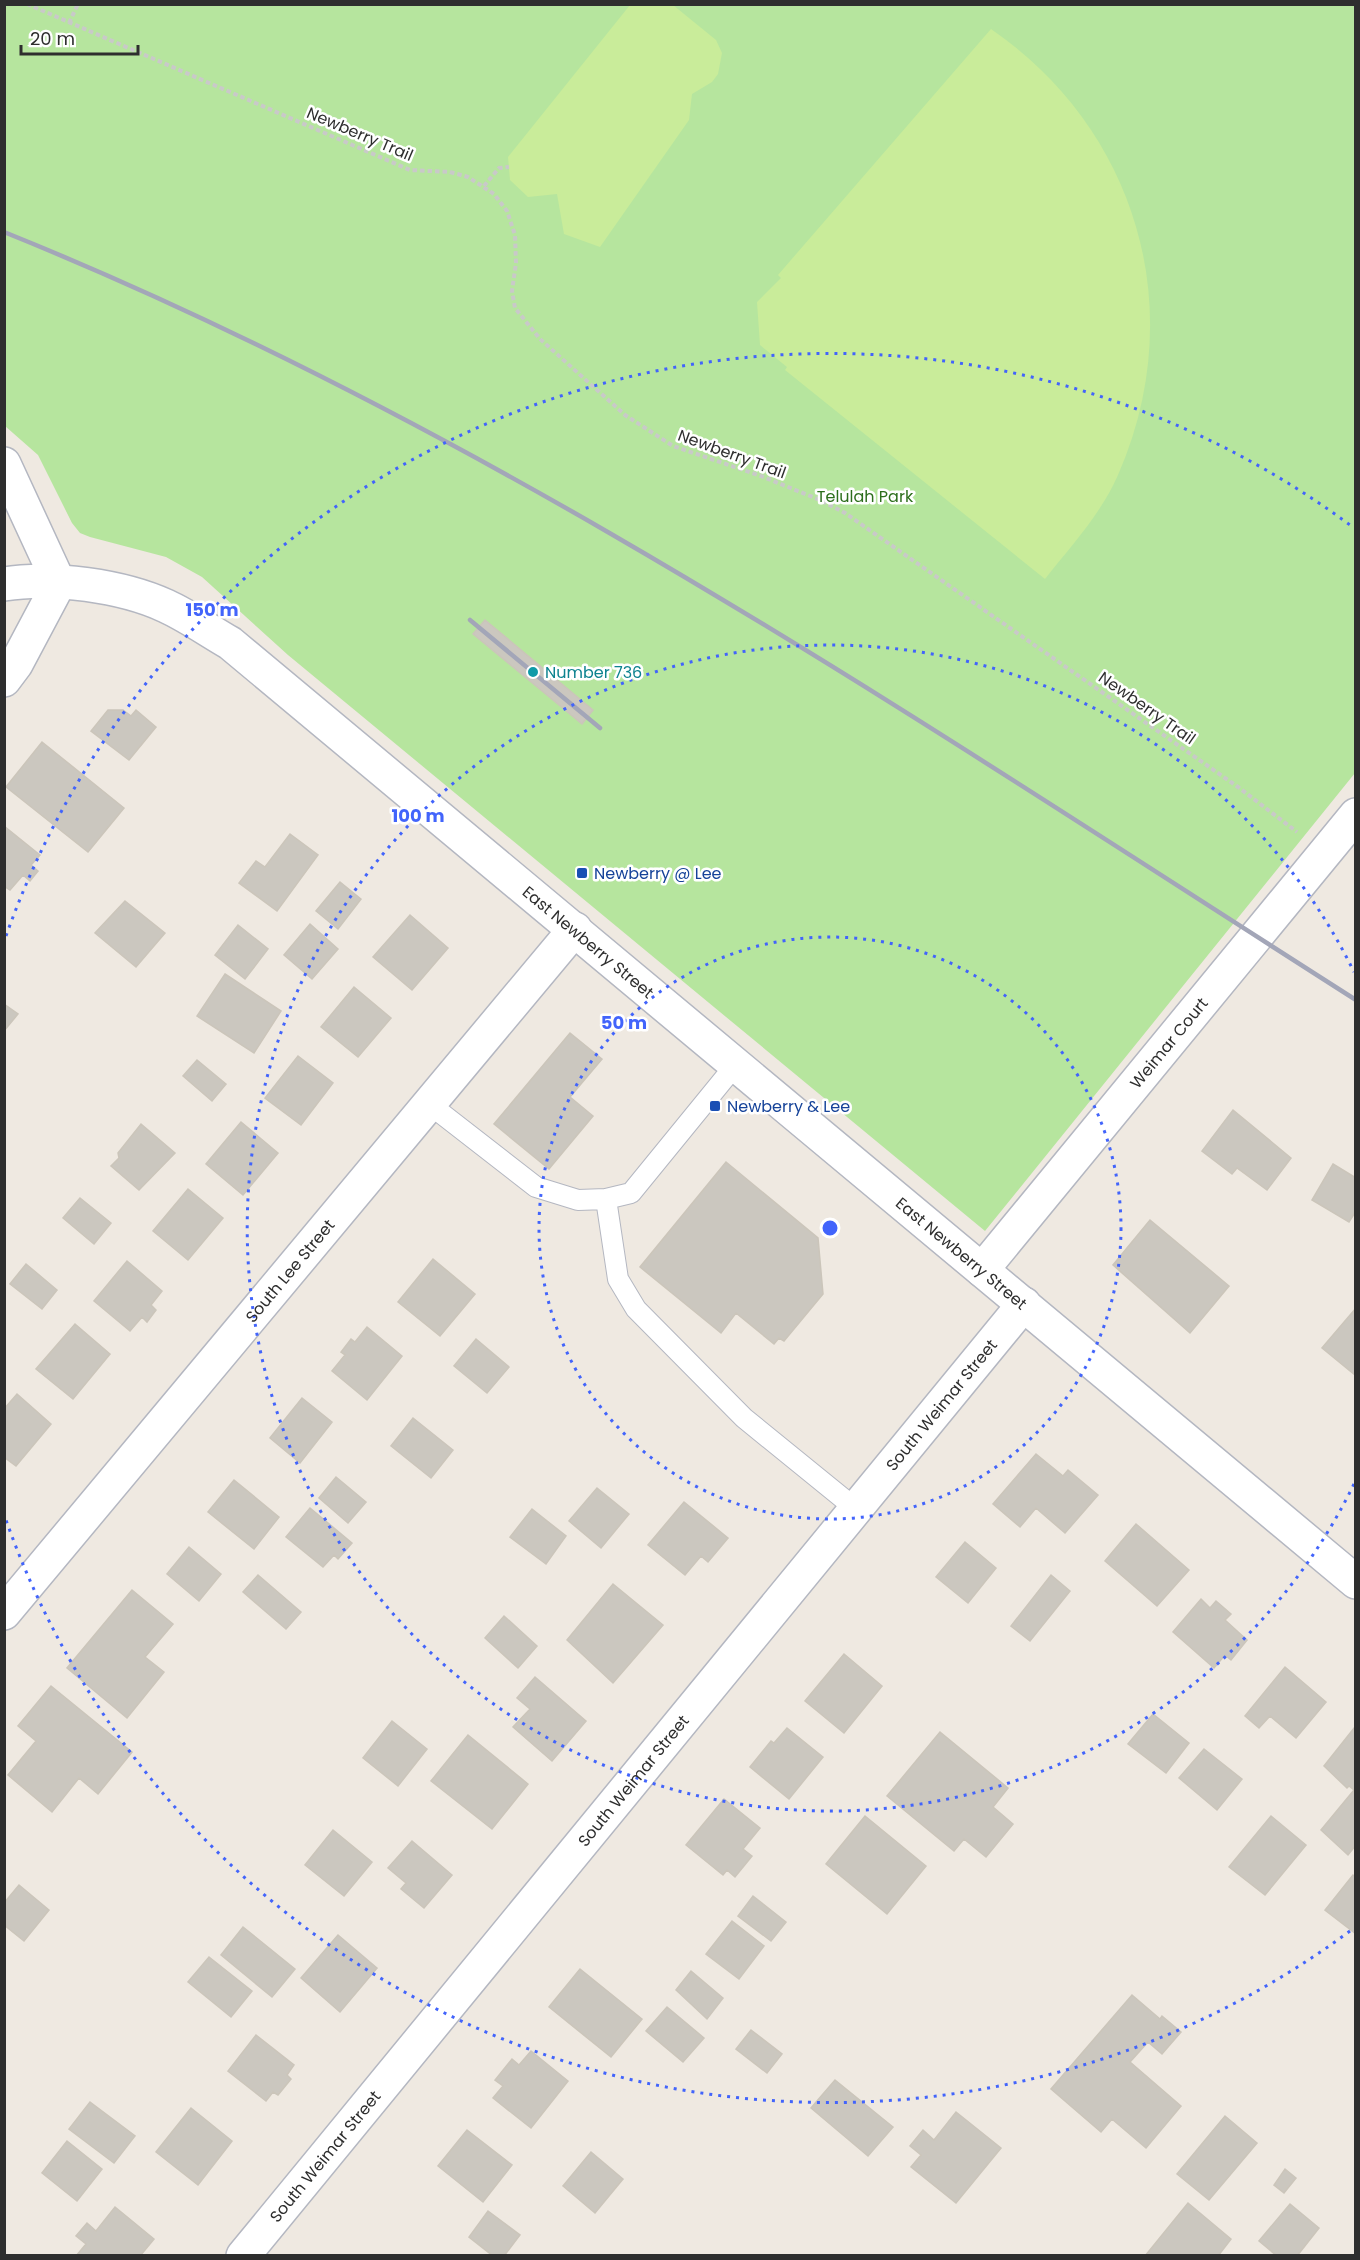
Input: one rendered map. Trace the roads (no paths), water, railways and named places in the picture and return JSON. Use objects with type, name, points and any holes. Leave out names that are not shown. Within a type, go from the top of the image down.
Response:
[{"type":"street","points":[[4,464],[59,583],[16,664],[4,680]]},
{"type":"street","name":"East Newberry Street","points":[[4,584],[59,583],[102,587],[166,606],[230,643],[575,928],[1356,1582]]},
{"type":"street","name":"Weimar Court","points":[[982,1270],[1356,815]]},
{"type":"street","name":"South Lee Street","points":[[4,1612],[575,928]]},
{"type":"street","name":"South Weimar Street","points":[[243,2256],[1024,1304]]},
{"type":"lane","points":[[428,1103],[536,1187],[578,1200],[606,1199],[631,1193],[737,1064]]},
{"type":"lane","points":[[606,1199],[618,1279],[636,1310],[744,1418],[856,1509]]},
{"type":"railway","points":[[4,232],[183,310],[358,395],[529,487],[697,584],[863,686],[1356,1000]]},
{"type":"railway","points":[[470,620],[600,728]]},
{"type":"place","name":"Number 736","points":[[533,672]]},
{"type":"place","name":"Newberry @ Lee","points":[[582,873]]},
{"type":"place","name":"Newberry & Lee","points":[[715,1106]]},
{"type":"park label","name":"Telulah Park","points":[[865,496]]}]
